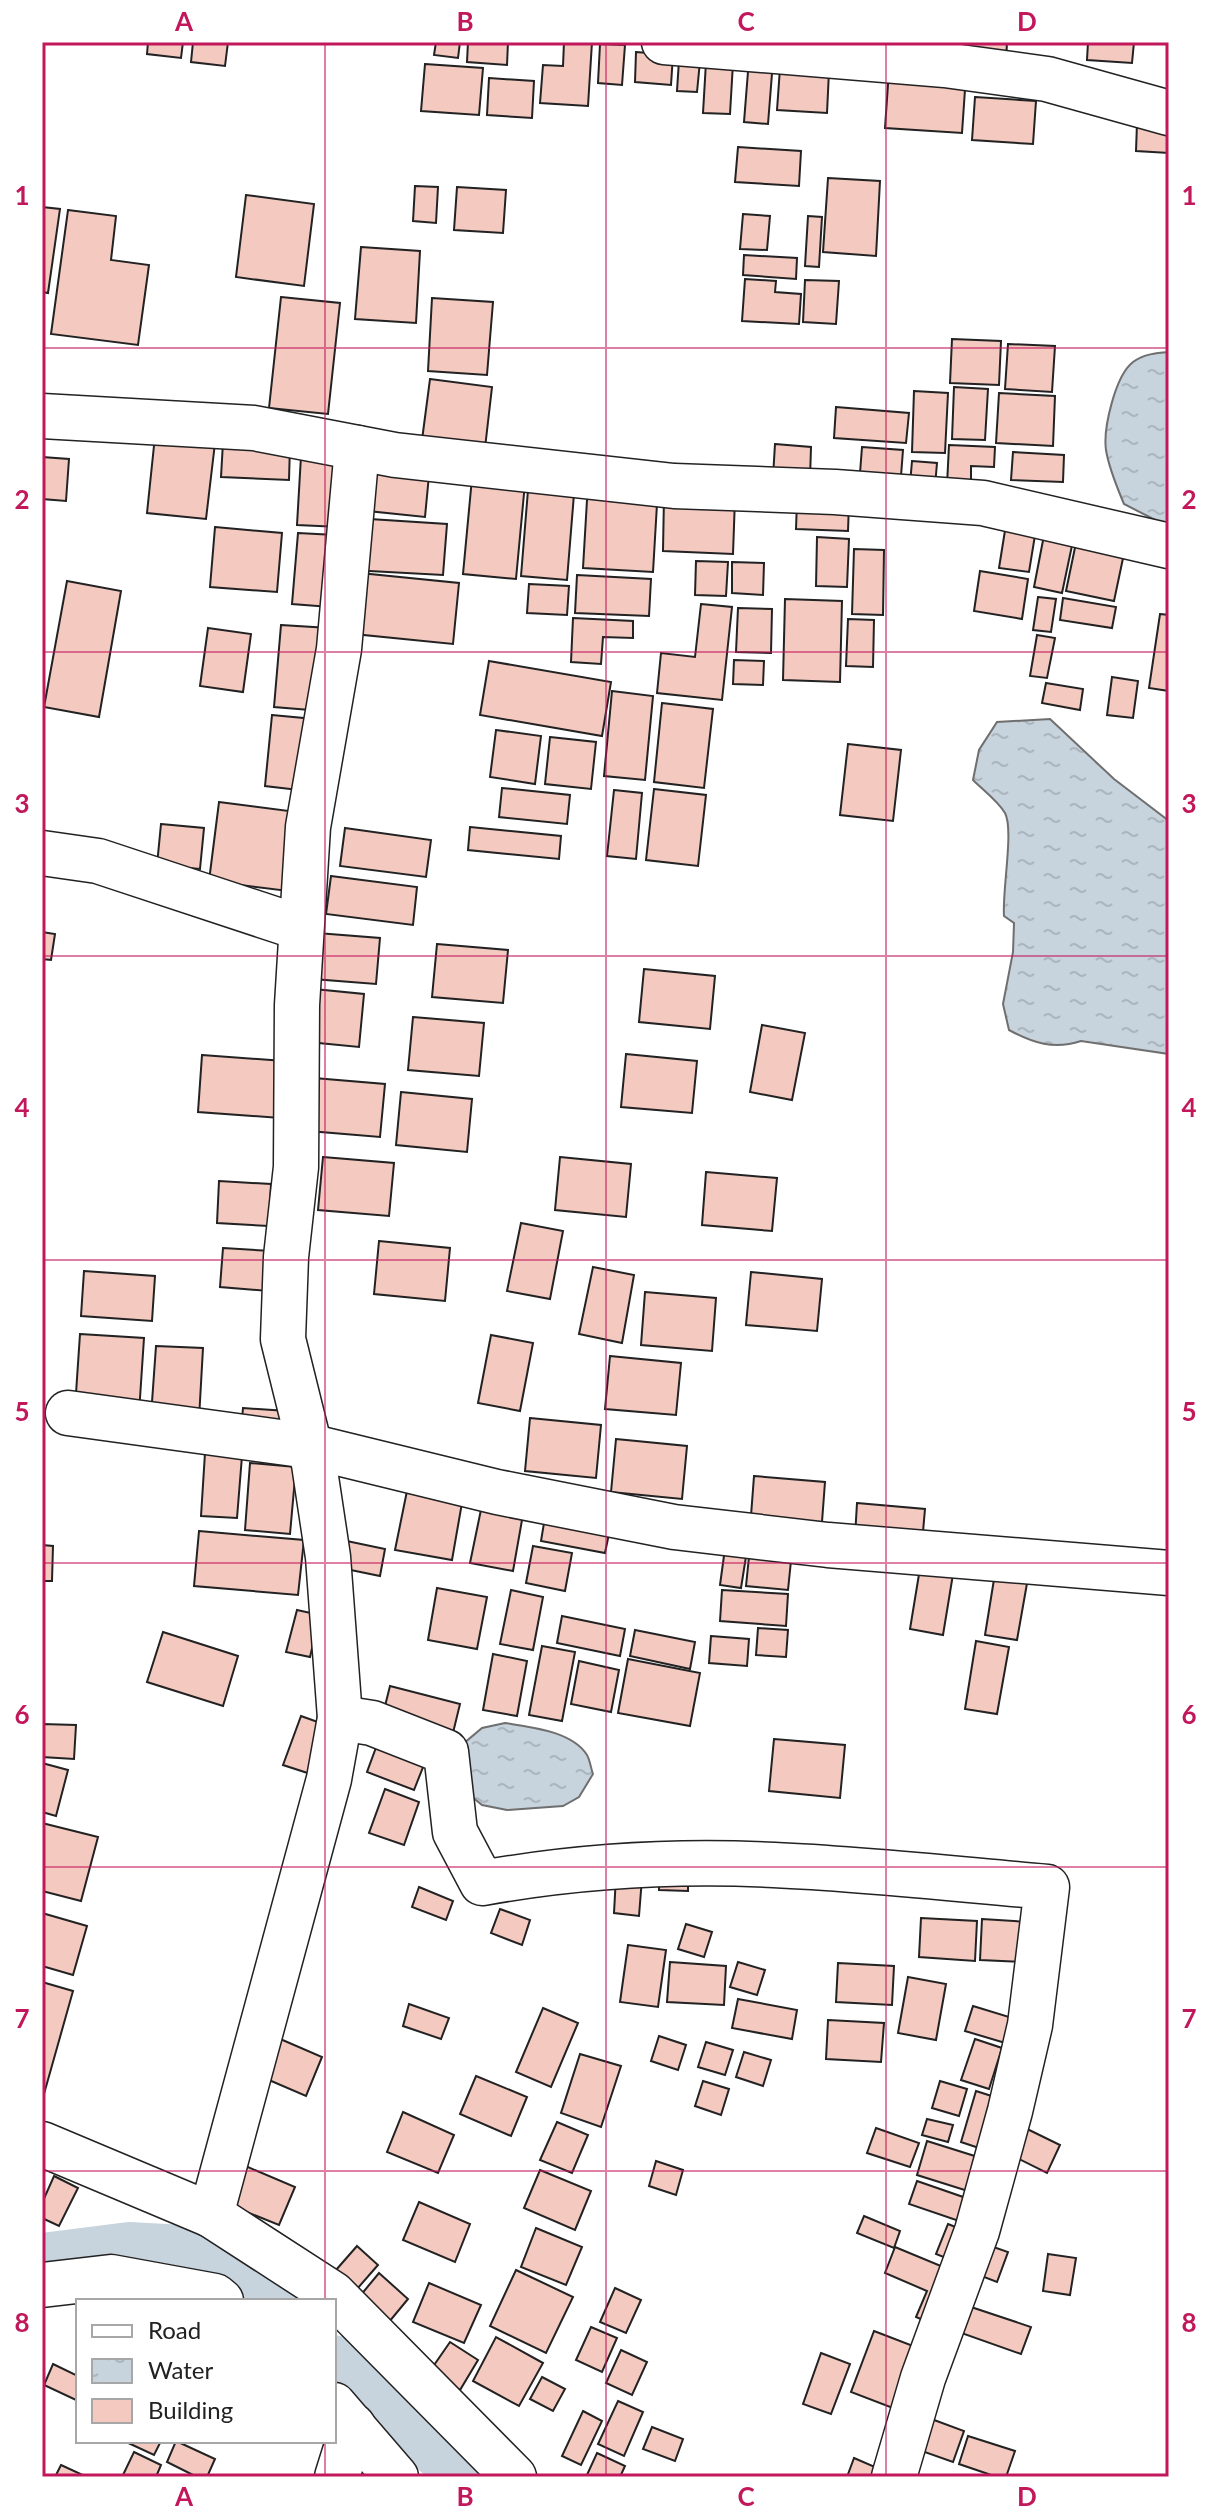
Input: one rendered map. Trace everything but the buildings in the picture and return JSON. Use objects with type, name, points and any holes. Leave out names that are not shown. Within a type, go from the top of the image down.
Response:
[{"type":"street","points":[[664,42],[945,65],[1047,79],[1169,113]]},
{"type":"street","points":[[42,416],[254,428],[395,455],[674,486],[835,492],[983,503],[1169,546]]},
{"type":"street","points":[[211,2215],[329,1779],[340,1718],[328,1557],[309,1446],[283,1339],[286,1257],[296,1167],[297,1005],[308,827],[339,649],[357,448]]},
{"type":"street","points":[[42,853],[98,861],[301,928]]},
{"type":"street","points":[[68,1413],[309,1446],[497,1492],[674,1527],[828,1545],[1169,1573]]},
{"type":"street","points":[[340,1718],[372,1723],[446,1752],[455,1832],[482,1883],[542,1872],[629,1865],[772,1865],[1047,1887],[1030,2025],[1010,2111],[977,2231],[923,2378],[894,2477]]},
{"type":"street","points":[[42,2144],[211,2215],[333,2294],[514,2477]]},
{"type":"street","points":[[42,2285],[111,2277],[219,2299]]},
{"type":"street","points":[[337,2477],[344,2416]]},
{"type":"street","points":[[344,2416],[396,2477]]},
{"type":"water","points":[[1169,352],[1169,527],[1124,504],[1109,464],[1106,441],[1112,403],[1127,369],[1141,357]]},
{"type":"water","points":[[1050,719],[1114,779],[1169,821],[1169,1054],[1081,1041],[1062,1045],[1044,1044],[1009,1030],[1003,1004],[1013,952],[1014,923],[1004,916],[1007,821],[998,804],[973,780],[979,750],[997,722]]},
{"type":"water","points":[[505,1723],[561,1735],[580,1747],[588,1757],[593,1774],[579,1797],[563,1806],[507,1810],[482,1805],[471,1796],[463,1744],[482,1728]]},
{"type":"waterway","points":[[42,2256],[129,2245],[201,2249],[244,2274],[271,2299]]},
{"type":"waterway","points":[[336,2360],[460,2477]]}]
